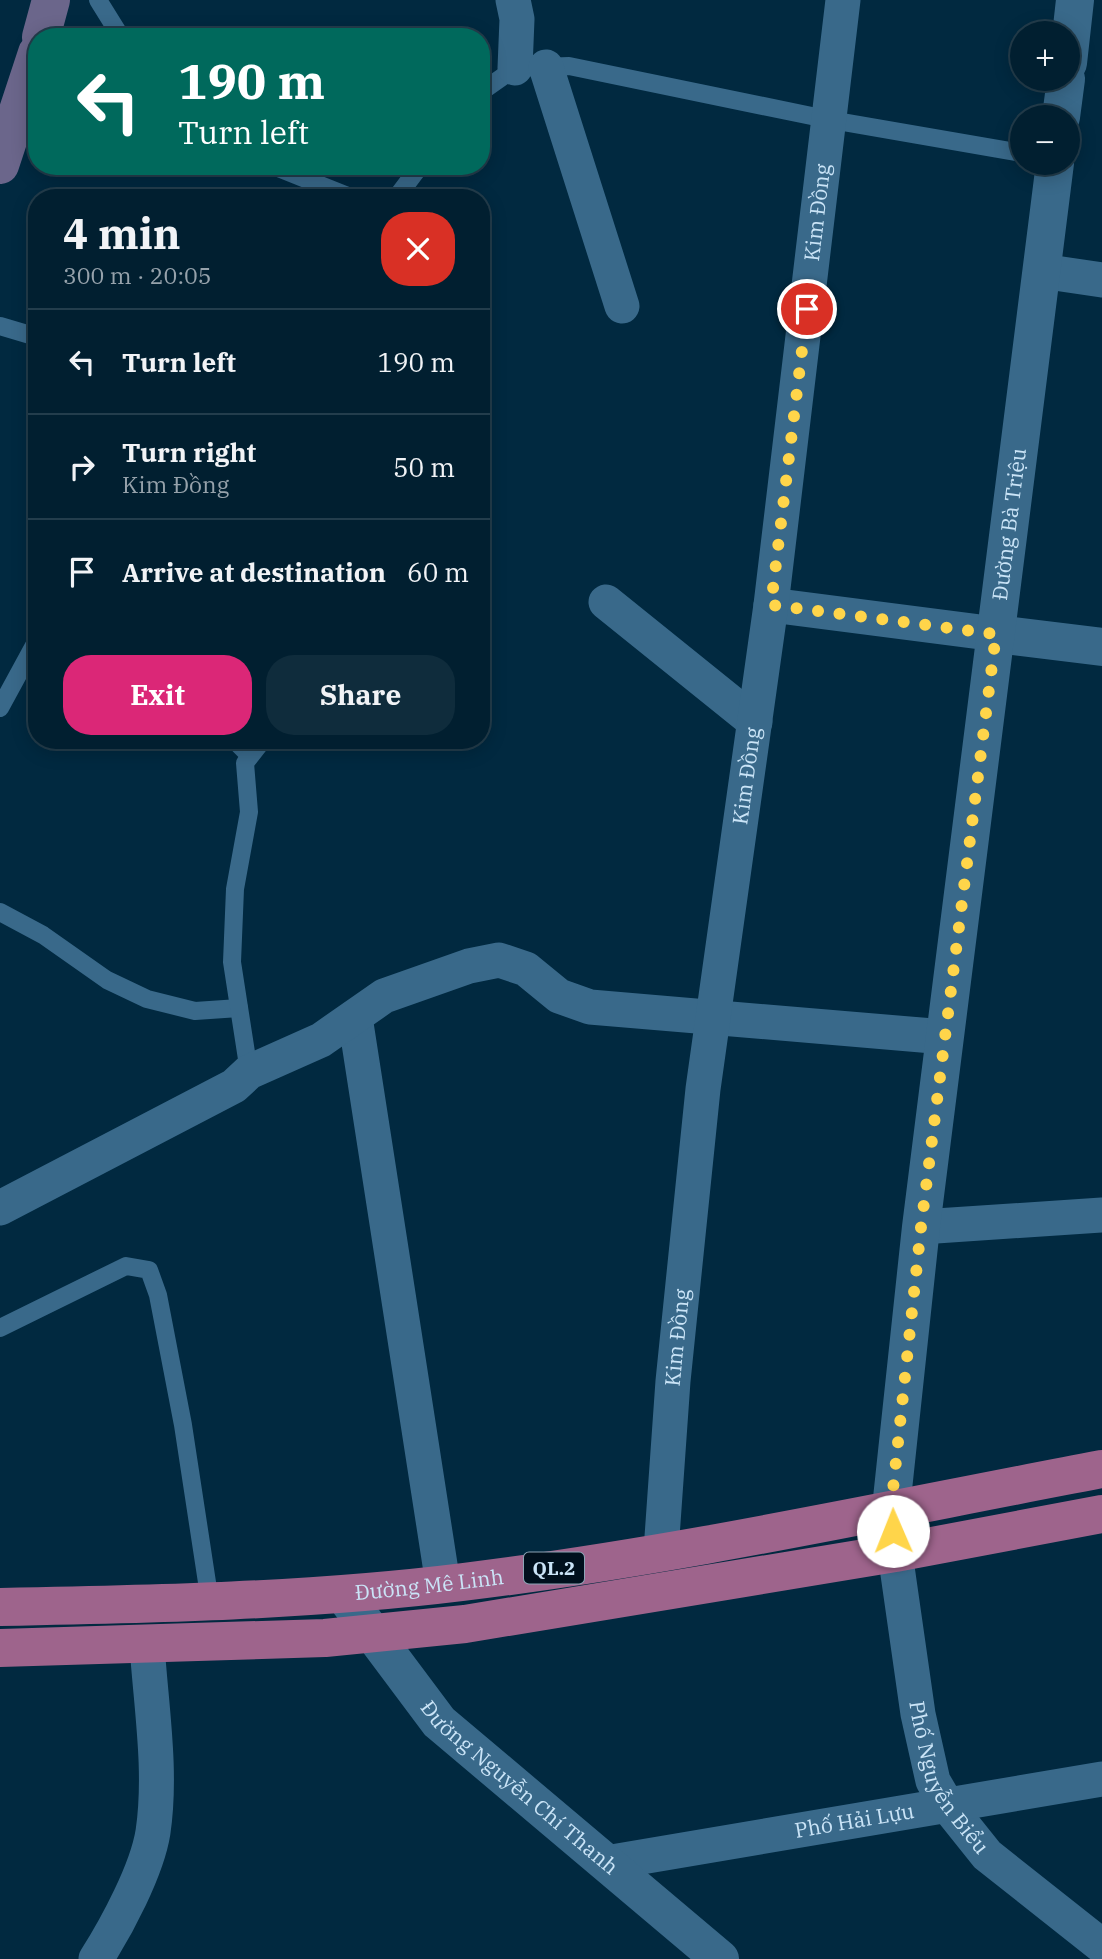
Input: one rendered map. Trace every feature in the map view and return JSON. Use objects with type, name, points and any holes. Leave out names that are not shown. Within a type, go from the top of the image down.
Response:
[{"type":"main road","points":[[43,28],[51,0]]},
{"type":"main road","points":[[0,165],[28,88]]},
{"type":"main road","name":"Đường Mê Linh","points":[[0,1607],[211,1602],[344,1595],[443,1584],[661,1551],[1102,1469]]},
{"type":"main road","name":"Đường Mê Linh","points":[[0,1648],[147,1645],[373,1634],[465,1624],[895,1553],[1102,1514]]},
{"type":"street","points":[[513,0],[531,68],[622,306]]},
{"type":"street","name":"Kim Đồng","points":[[661,1551],[673,1381],[713,1016],[771,605],[831,120],[843,0]]},
{"type":"street","points":[[1073,21],[1076,0]]},
{"type":"street","name":"Đường Bà Triệu","points":[[895,1553],[891,1508],[921,1227],[1053,175]]},
{"type":"street","points":[[1041,271],[1102,280]]},
{"type":"street","points":[[606,602],[755,722]]},
{"type":"street","points":[[771,605],[1102,647]]},
{"type":"street","points":[[0,1208],[234,1086],[249,1072],[321,1040],[384,996],[469,966],[499,960],[526,969],[559,996],[590,1007],[945,1037]]},
{"type":"street","points":[[355,1017],[443,1584]]},
{"type":"street","points":[[921,1227],[1102,1215]]},
{"type":"street","name":"Phố Nguyễn Biểu","points":[[895,1553],[918,1714],[933,1781],[947,1805],[987,1855],[1102,1946]]},
{"type":"street","name":"Đường Nguyễn Chí Thanh","points":[[344,1595],[439,1723],[720,1959]]},
{"type":"street","points":[[96,1959],[121,1919],[153,1835],[156,1788],[147,1645]]},
{"type":"street","name":"Phố Hải Lựu","points":[[606,1863],[1102,1779]]},
{"type":"lane","points":[[98,0],[115,28]]},
{"type":"lane","points":[[490,88],[531,68],[569,66],[831,120],[1010,151]]},
{"type":"lane","points":[[296,175],[330,189]]},
{"type":"lane","points":[[0,326],[28,335]]},
{"type":"lane","points":[[0,708],[28,656]]},
{"type":"lane","points":[[243,749],[250,756]]},
{"type":"lane","points":[[249,1072],[232,962],[235,889],[249,812],[244,763],[256,749]]},
{"type":"lane","points":[[0,912],[43,935],[107,980],[147,999],[195,1011],[239,1008]]},
{"type":"lane","points":[[0,1328],[126,1266],[149,1270],[158,1295],[183,1425],[211,1602]]},
{"type":"route","points":[[807,309],[771,605],[996,634],[921,1227],[891,1508],[893,1531]]}]
